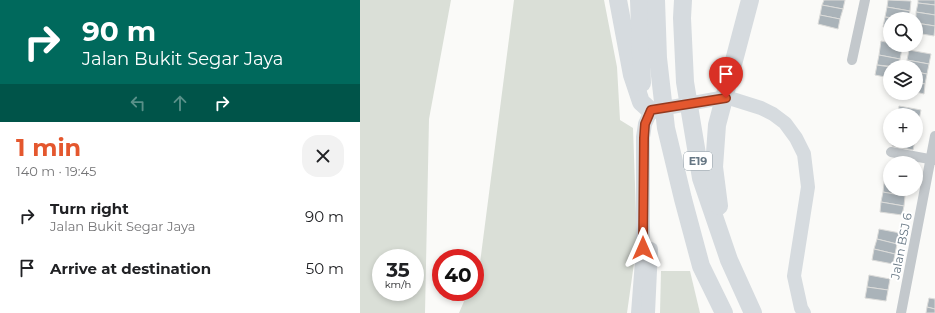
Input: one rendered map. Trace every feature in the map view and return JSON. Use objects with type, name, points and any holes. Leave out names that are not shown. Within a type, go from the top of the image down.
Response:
[{"type":"highway","points":[[618,0],[632,75],[641,102],[651,110]]},
{"type":"highway","points":[[639,0],[643,80],[639,95]]},
{"type":"highway","name":"E19","points":[[656,0],[658,58],[666,128],[683,199],[702,266],[724,313]]},
{"type":"highway","name":"E19","points":[[683,0],[682,18],[685,82],[701,178],[728,260],[753,313]]},
{"type":"highway","points":[[728,260],[714,167],[717,125],[750,0]]},
{"type":"street","points":[[852,60],[865,0]]},
{"type":"street","points":[[651,110],[726,98],[760,108],[773,114],[785,123],[796,138],[804,154],[808,188],[794,276],[800,308],[804,313]]},
{"type":"street","points":[[638,313],[643,248],[644,138],[645,124],[651,110]]},
{"type":"street","points":[[648,313],[652,269],[653,124],[651,110]]},
{"type":"street","name":"Jalan BSJ 6","points":[[901,313],[933,160],[935,136]]},
{"type":"street","points":[[891,152],[933,160]]},
{"type":"shaded area","points":[[360,0],[451,0],[429,119],[425,313],[360,313]]},
{"type":"shaded area","points":[[514,0],[604,0],[617,67],[620,120],[633,128],[637,242],[627,313],[459,313],[464,301],[484,301],[484,249],[482,249]]},
{"type":"shaded area","points":[[661,271],[690,271],[700,313],[660,313]]},
{"type":"building","points":[[824,0],[845,0],[843,9],[822,5]]},
{"type":"building","points":[[888,0],[911,1],[910,11],[887,7]]},
{"type":"building","points":[[918,0],[935,0],[935,5],[918,3]]},
{"type":"building","points":[[918,3],[935,5],[935,15],[916,12]]},
{"type":"building","points":[[822,5],[843,9],[840,19],[820,15]]},
{"type":"building","points":[[887,7],[910,11],[910,12],[886,12]]},
{"type":"building","points":[[923,13],[935,15],[935,26],[923,24]]},
{"type":"building","points":[[820,15],[840,19],[838,29],[818,24]]},
{"type":"building","points":[[923,24],[935,26],[934,36],[923,34]]},
{"type":"building","points":[[881,41],[883,41],[883,52],[902,52],[900,59],[879,55]]},
{"type":"building","points":[[909,52],[931,54],[929,64],[923,63],[923,60],[907,60]]},
{"type":"building","points":[[879,55],[900,59],[883,60],[883,66],[877,65]]},
{"type":"building","points":[[923,63],[929,64],[927,74],[923,73]]},
{"type":"building","points":[[877,65],[883,66],[883,77],[875,75]]},
{"type":"building","points":[[923,73],[927,74],[925,84],[923,84]]},
{"type":"building","points":[[923,84],[925,84],[923,94]]},
{"type":"building","points":[[899,106],[910,108],[899,108]]},
{"type":"building","points":[[902,148],[913,148],[913,150]]},
{"type":"building","points":[[883,192],[883,196],[905,196],[904,206],[881,202]]},
{"type":"building","points":[[881,202],[904,206],[902,215],[880,212]]},
{"type":"building","points":[[879,229],[900,233],[897,244],[877,239]]},
{"type":"building","points":[[877,239],[897,244],[895,254],[874,249]]},
{"type":"building","points":[[874,249],[895,254],[893,264],[872,260]]},
{"type":"building","points":[[869,275],[890,279],[888,290],[867,287]]},
{"type":"building","points":[[867,287],[888,290],[886,301],[865,298]]},
{"type":"building","points":[[929,298],[935,299],[935,309],[927,307]]},
{"type":"building","points":[[927,307],[935,309],[935,313],[926,313]]},
{"type":"route","points":[[643,248],[644,138],[645,124],[651,110],[705,100],[726,98]]}]
